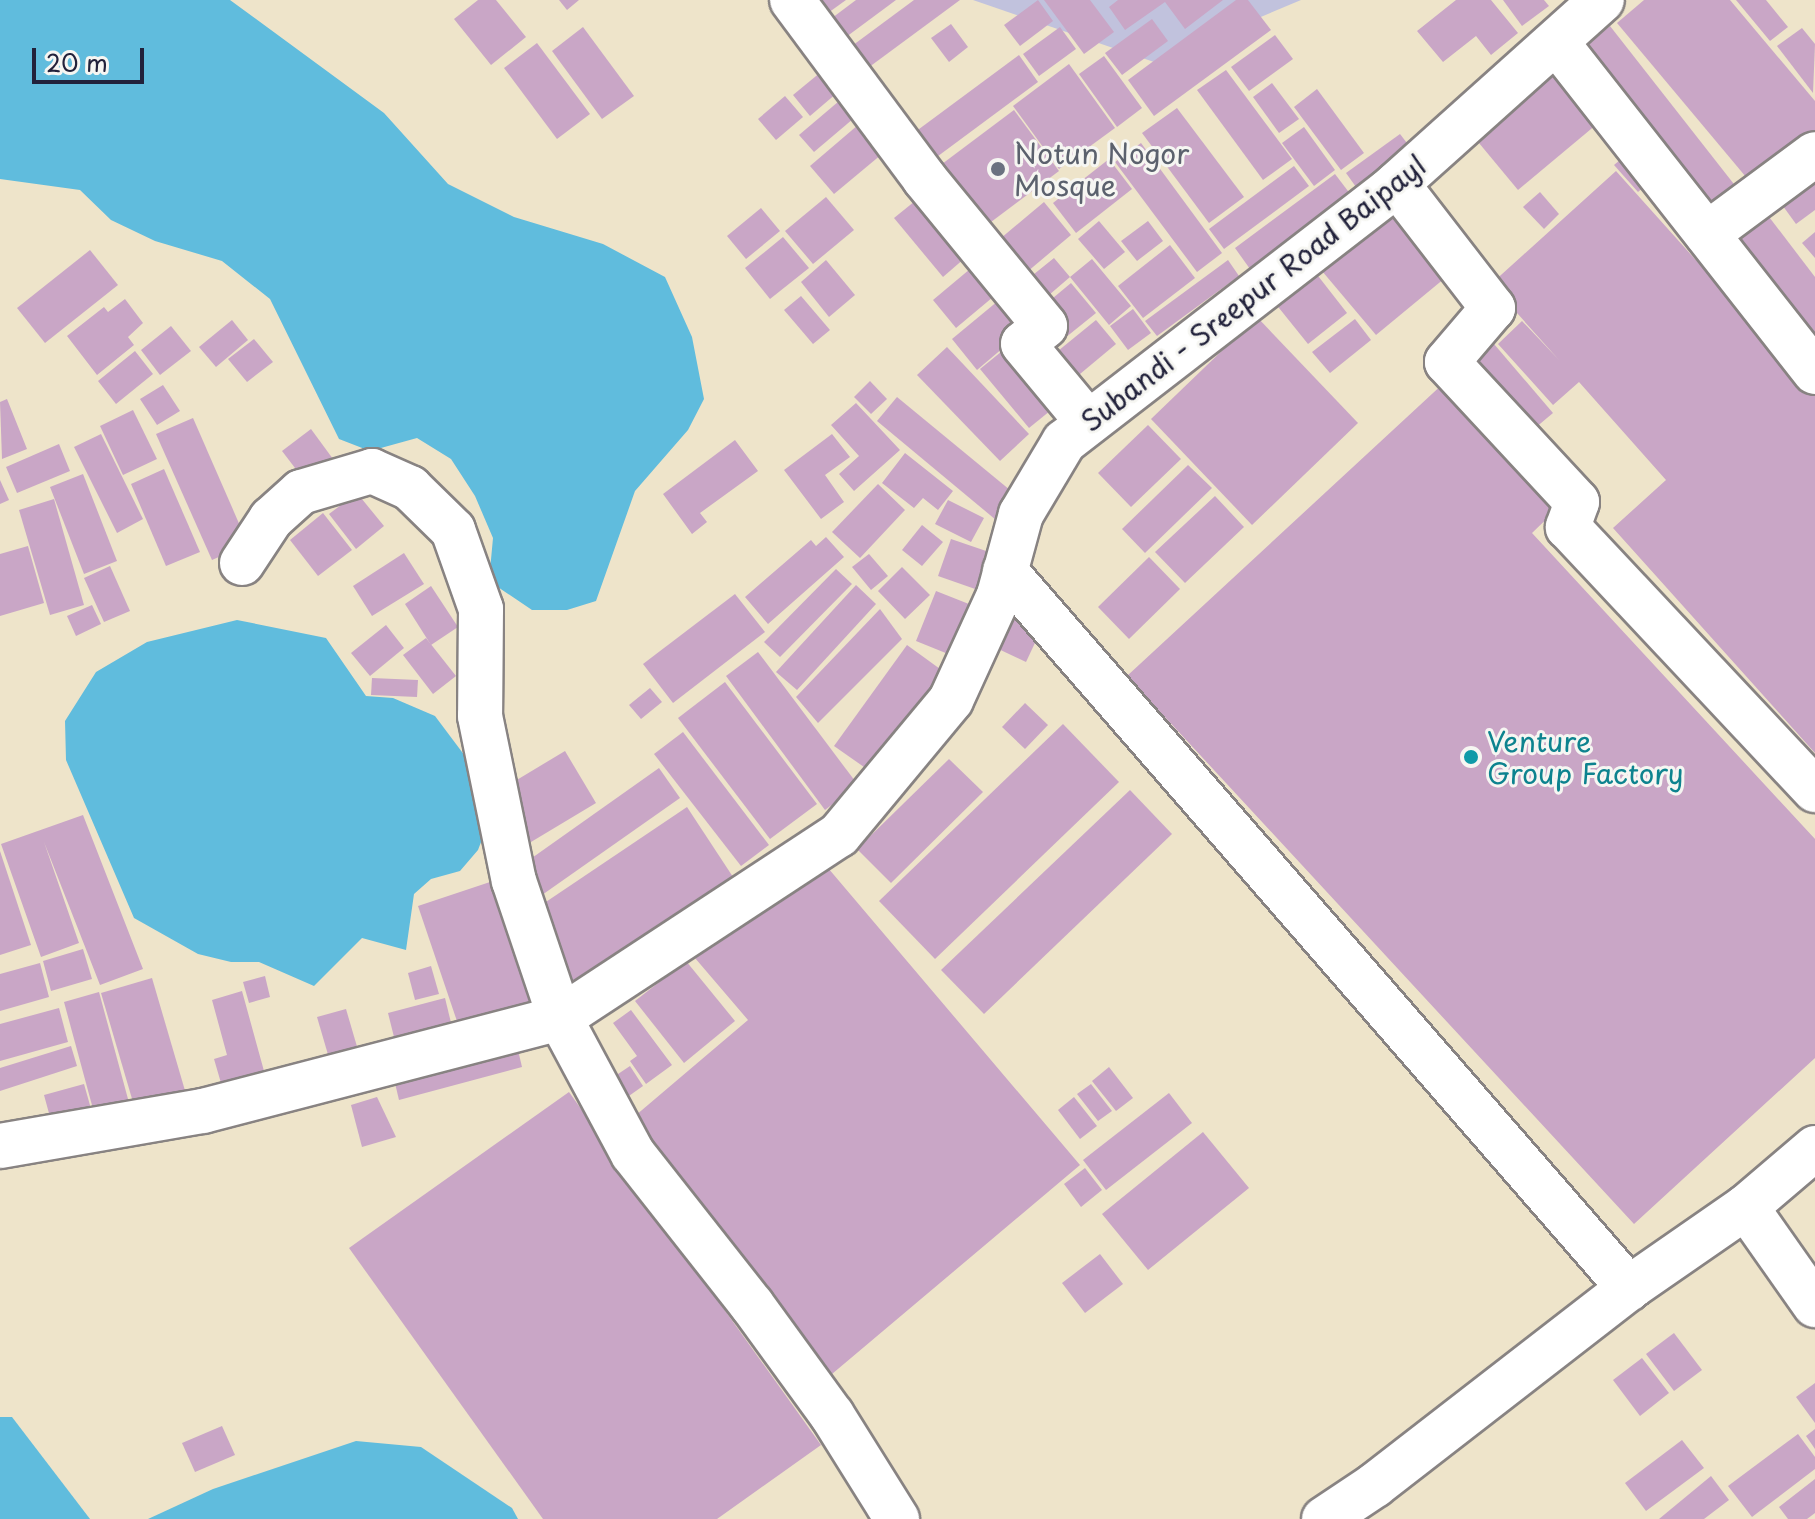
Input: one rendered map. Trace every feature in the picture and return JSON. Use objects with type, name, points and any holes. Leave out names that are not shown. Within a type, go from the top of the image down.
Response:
[{"type":"street","points":[[792,0],[924,178],[1045,326],[1023,344],[1087,421]]},
{"type":"street","name":"Subandi - Sreepur Road Baipayl","points":[[0,1146],[203,1111],[560,1018],[839,835],[951,700],[1005,571],[1021,514],[1064,442],[1087,421],[1397,184],[1602,0]]},
{"type":"street","points":[[1557,43],[1815,372]]},
{"type":"street","points":[[1707,234],[1815,154]]},
{"type":"street","points":[[1397,184],[1493,308],[1447,362],[1577,502],[1568,527],[1815,790]]},
{"type":"street","points":[[242,563],[271,519],[301,492],[372,471],[410,488],[453,530],[481,609],[480,716],[514,881],[560,1018],[633,1154],[779,1341],[897,1519]]},
{"type":"street","points":[[1005,571],[1629,1288]]},
{"type":"street","points":[[1324,1519],[1375,1485],[1629,1288],[1746,1207],[1815,1148]]},
{"type":"street","points":[[1746,1207],[1815,1305]]},
{"type":"shaded area","points":[[973,0],[1301,0],[1154,62]]},
{"type":"water","points":[[0,0],[230,0],[384,113],[448,184],[514,217],[603,244],[665,277],[692,337],[704,399],[688,430],[635,491],[596,601],[567,610],[532,610],[489,581],[493,538],[475,496],[451,459],[417,438],[370,451],[339,439],[270,299],[222,261],[155,241],[111,220],[80,190],[0,179]]},
{"type":"water","points":[[237,620],[326,638],[366,696],[393,698],[435,716],[471,764],[486,829],[478,850],[460,871],[431,879],[414,894],[406,950],[362,938],[314,986],[259,962],[231,962],[198,954],[134,918],[66,760],[65,721],[96,672],[147,642]]},
{"type":"water","points":[[0,1417],[12,1417],[90,1519],[0,1519]]},
{"type":"water","points":[[356,1441],[421,1447],[512,1508],[518,1519],[148,1519],[213,1489]]},
{"type":"building","points":[[478,0],[496,0],[526,37],[491,65],[454,19]]},
{"type":"building","points":[[559,0],[579,0],[567,10]]},
{"type":"building","points":[[808,0],[846,0],[821,18]]},
{"type":"building","points":[[856,0],[896,0],[838,43],[824,24]]},
{"type":"building","points":[[914,0],[960,0],[853,79],[837,57]]},
{"type":"building","points":[[1038,0],[1053,21],[1020,46],[1004,25]]},
{"type":"building","points":[[1044,0],[1090,0],[1114,32],[1084,54]]},
{"type":"building","points":[[1118,0],[1223,0],[1185,29],[1165,2],[1125,30],[1109,7]]},
{"type":"building","points":[[1236,0],[1248,0],[1271,30],[1154,116],[1128,80]]},
{"type":"building","points":[[1456,0],[1491,0],[1518,33],[1491,55],[1476,36],[1443,62],[1417,31]]},
{"type":"building","points":[[1503,0],[1544,0],[1549,6],[1522,26]]},
{"type":"building","points":[[1644,0],[1730,0],[1815,101],[1815,130],[1751,183],[1617,23]]},
{"type":"building","points":[[1736,0],[1766,0],[1788,27],[1770,41]]},
{"type":"building","points":[[1152,19],[1168,41],[1122,75],[1105,53]]},
{"type":"building","points":[[951,24],[968,47],[949,62],[931,38]]},
{"type":"building","points":[[1610,26],[1737,188],[1708,211],[1581,49]]},
{"type":"building","points":[[583,27],[634,96],[602,119],[552,51]]},
{"type":"building","points":[[1060,27],[1076,49],[1039,76],[1023,54]]},
{"type":"building","points":[[1802,28],[1815,44],[1813,93],[1777,46]]},
{"type":"building","points":[[1275,35],[1293,59],[1249,91],[1231,67]]},
{"type":"building","points":[[537,43],[590,114],[557,139],[504,68]]},
{"type":"building","points":[[1019,55],[1038,82],[930,162],[911,135]]},
{"type":"building","points":[[1104,56],[1142,108],[1117,127],[1079,74]]},
{"type":"building","points":[[1069,64],[1115,128],[1059,169],[1013,106]]},
{"type":"building","points":[[1560,66],[1603,119],[1518,190],[1474,137]]},
{"type":"building","points":[[827,67],[844,87],[810,116],[793,95]]},
{"type":"building","points":[[1226,70],[1292,159],[1263,180],[1197,90]]},
{"type":"building","points":[[1272,83],[1299,119],[1279,133],[1253,97]]},
{"type":"building","points":[[1317,89],[1364,153],[1341,170],[1294,107]]},
{"type":"building","points":[[785,96],[803,117],[776,140],[758,119]]},
{"type":"building","points":[[845,96],[860,113],[814,152],[799,135]]},
{"type":"building","points":[[1177,108],[1244,197],[1209,223],[1142,133]]},
{"type":"building","name":"Notun Nogor Mosque","points":[[1014,110],[1059,171],[983,228],[938,167]]},
{"type":"building","points":[[858,125],[882,154],[834,194],[810,166]]},
{"type":"building","points":[[1304,127],[1335,170],[1314,186],[1282,143]]},
{"type":"building","points":[[1400,134],[1410,147],[1356,187],[1346,173]]},
{"type":"building","points":[[1141,143],[1222,253],[1197,272],[1115,162]]},
{"type":"building","points":[[1632,150],[1655,177],[1638,192],[1614,165]]},
{"type":"building","points":[[1109,159],[1132,189],[1076,233],[1053,203]]},
{"type":"building","points":[[1294,166],[1309,186],[1224,249],[1209,229]]},
{"type":"building","points":[[1815,166],[1815,210],[1796,224],[1775,195]]},
{"type":"building","points":[[1616,171],[1815,393],[1815,753],[1613,528],[1666,480],[1579,382],[1553,405],[1498,344],[1522,321],[1559,360],[1491,284]]},
{"type":"building","points":[[1335,174],[1351,195],[1250,269],[1235,248]]},
{"type":"building","points":[[1540,192],[1559,214],[1544,229],[1523,207]]},
{"type":"building","points":[[925,193],[973,251],[943,277],[894,218]]},
{"type":"building","points":[[826,197],[854,230],[813,264],[785,231]]},
{"type":"building","points":[[1044,202],[1071,235],[1015,282],[988,249]]},
{"type":"building","points":[[761,208],[780,231],[746,259],[727,236]]},
{"type":"building","points":[[1763,209],[1815,277],[1815,336],[1734,231]]},
{"type":"building","points":[[1391,213],[1445,278],[1376,335],[1322,271]]},
{"type":"building","points":[[1099,221],[1125,252],[1104,269],[1078,239]]},
{"type":"building","points":[[1148,221],[1163,241],[1137,261],[1121,241]]},
{"type":"building","points":[[1815,232],[1815,258],[1802,243]]},
{"type":"building","points":[[783,237],[809,268],[770,299],[745,268]]},
{"type":"building","points":[[1170,245],[1195,278],[1143,318],[1118,286]]},
{"type":"building","points":[[90,250],[118,285],[45,343],[17,308]]},
{"type":"building","points":[[1054,258],[1070,277],[1035,307],[1018,287]]},
{"type":"building","points":[[982,259],[1005,287],[956,328],[933,300]]},
{"type":"building","points":[[1092,259],[1131,306],[1109,325],[1070,277]]},
{"type":"building","points":[[826,260],[855,295],[829,317],[801,282]]},
{"type":"building","points":[[1228,260],[1239,276],[1157,336],[1145,321]]},
{"type":"building","points":[[1315,272],[1347,313],[1308,344],[1275,303]]},
{"type":"building","points":[[1071,283],[1096,313],[1060,342],[1035,313]]},
{"type":"building","points":[[1010,291],[1035,321],[977,370],[952,339]]},
{"type":"building","points":[[801,296],[830,330],[813,344],[784,310]]},
{"type":"building","points":[[125,299],[143,323],[128,337],[134,345],[97,375],[67,336],[104,307],[108,312]]},
{"type":"building","points":[[1133,309],[1151,333],[1128,350],[1110,326]]},
{"type":"building","points":[[1257,317],[1358,423],[1252,525],[1151,419]]},
{"type":"building","points":[[1355,319],[1371,340],[1330,373],[1312,352]]},
{"type":"building","points":[[232,320],[248,340],[216,367],[199,347]]},
{"type":"building","points":[[1096,320],[1116,344],[1062,389],[1042,364]]},
{"type":"building","points":[[171,326],[191,351],[160,375],[141,350]]},
{"type":"building","points":[[254,339],[273,362],[247,382],[228,359]]},
{"type":"building","points":[[1012,343],[1061,402],[1029,428],[980,369]]},
{"type":"building","points":[[1494,344],[1553,413],[1523,438],[1464,370]]},
{"type":"building","points":[[947,347],[1029,434],[1000,461],[917,375]]},
{"type":"building","points":[[135,351],[153,374],[116,404],[98,381]]},
{"type":"building","points":[[870,381],[887,399],[871,414],[854,397]]},
{"type":"building","name":"Venture Group Factory","points":[[1446,381],[1561,505],[1532,533],[1815,839],[1815,1058],[1634,1224],[1127,676]]},
{"type":"building","points":[[163,385],[180,411],[157,425],[140,399]]},
{"type":"building","points":[[897,397],[1016,495],[996,520],[877,421]]},
{"type":"building","points":[[7,399],[27,449],[2,459],[0,402]]},
{"type":"building","points":[[856,403],[900,450],[854,491],[839,474],[859,456],[831,425]]},
{"type":"building","points":[[133,410],[157,459],[123,475],[100,426]]},
{"type":"building","points":[[193,418],[248,544],[212,560],[156,434]]},
{"type":"building","points":[[1148,425],[1181,459],[1131,507],[1098,473]]},
{"type":"building","points":[[311,429],[333,459],[305,481],[282,451]]},
{"type":"building","points":[[101,434],[143,519],[117,533],[74,447]]},
{"type":"building","points":[[832,434],[850,457],[825,475],[844,502],[821,519],[784,470]]},
{"type":"building","points":[[735,440],[758,471],[700,513],[707,522],[692,534],[663,494]]},
{"type":"building","points":[[59,444],[70,471],[17,493],[6,467]]},
{"type":"building","points":[[905,453],[953,491],[938,510],[923,498],[914,508],[882,483]]},
{"type":"building","points":[[1188,465],[1212,488],[1145,553],[1122,529]]},
{"type":"building","points":[[164,469],[200,552],[166,566],[131,484]]},
{"type":"building","points":[[83,474],[117,561],[84,574],[50,487]]},
{"type":"building","points":[[0,480],[9,500],[0,504]]},
{"type":"building","points":[[878,484],[905,510],[860,558],[832,532]]},
{"type":"building","points":[[357,493],[384,526],[356,549],[329,514]]},
{"type":"building","points":[[1215,496],[1244,527],[1185,583],[1155,552]]},
{"type":"building","points":[[54,499],[84,605],[50,615],[19,510]]},
{"type":"building","points":[[948,500],[984,518],[971,542],[935,524]]},
{"type":"building","points":[[323,513],[352,550],[318,576],[290,540]]},
{"type":"building","points":[[922,525],[943,542],[922,566],[902,550]]},
{"type":"building","points":[[826,537],[844,557],[768,624],[745,597],[811,540],[816,546]]},
{"type":"building","points":[[951,539],[992,553],[978,590],[938,576]]},
{"type":"building","points":[[28,546],[44,603],[0,616],[0,554]]},
{"type":"building","points":[[404,553],[424,584],[372,616],[353,586]]},
{"type":"building","points":[[869,554],[888,576],[871,590],[852,567]]},
{"type":"building","points":[[1149,557],[1180,589],[1129,639],[1098,607]]},
{"type":"building","points":[[110,566],[130,611],[104,622],[84,578]]},
{"type":"building","points":[[902,567],[930,595],[905,619],[878,591]]},
{"type":"building","points":[[836,569],[852,584],[780,657],[764,642]]},
{"type":"building","points":[[856,585],[876,604],[797,690],[776,672]]},
{"type":"building","points":[[431,586],[458,627],[431,645],[405,604]]},
{"type":"building","points":[[936,591],[979,608],[958,658],[916,641]]},
{"type":"building","points":[[735,594],[765,632],[673,703],[643,664]]},
{"type":"building","points":[[92,605],[101,624],[76,636],[67,616]]},
{"type":"building","points":[[880,609],[902,639],[818,723],[796,697]]},
{"type":"building","points":[[1005,613],[1041,630],[1026,662],[990,645]]},
{"type":"building","points":[[386,625],[404,648],[370,676],[351,653]]},
{"type":"building","points":[[426,638],[456,676],[433,694],[403,655]]},
{"type":"building","points":[[907,645],[947,674],[874,774],[834,746]]},
{"type":"building","points":[[758,652],[858,785],[825,810],[726,676]]},
{"type":"building","points":[[372,678],[418,680],[417,697],[371,695]]},
{"type":"building","points":[[725,682],[817,804],[770,839],[678,718]]},
{"type":"building","points":[[650,688],[662,702],[641,719],[629,705]]},
{"type":"building","points":[[1025,703],[1048,725],[1025,749],[1002,727]]},
{"type":"building","points":[[1063,724],[1119,782],[935,959],[879,901]]},
{"type":"building","points":[[683,732],[769,845],[741,866],[654,754]]},
{"type":"building","points":[[565,751],[596,803],[531,842],[500,790]]},
{"type":"building","points":[[949,759],[983,792],[891,883],[857,849]]},
{"type":"building","points":[[659,768],[680,798],[542,895],[522,865]]},
{"type":"building","points":[[1130,790],[1172,834],[984,1014],[941,970]]},
{"type":"building","points":[[687,807],[735,880],[575,986],[528,914]]},
{"type":"building","points":[[83,815],[143,969],[100,985],[44,842],[79,943],[41,957],[1,844]]},
{"type":"building","points":[[0,851],[31,945],[0,955]]},
{"type":"building","points":[[817,855],[1080,1165],[832,1374],[622,1127],[748,1020],[695,958]]},
{"type":"building","points":[[508,876],[550,1003],[461,1033],[418,906]]},
{"type":"building","points":[[83,949],[92,979],[51,991],[43,961]]},
{"type":"building","points":[[686,961],[735,1021],[684,1063],[635,1001]]},
{"type":"building","points":[[40,963],[49,997],[0,1011],[0,974]]},
{"type":"building","points":[[431,966],[439,994],[415,1000],[408,973]]},
{"type":"building","points":[[265,976],[270,997],[249,1003],[243,982]]},
{"type":"building","points":[[152,978],[186,1094],[135,1109],[101,993]]},
{"type":"building","points":[[242,991],[264,1071],[221,1083],[214,1059],[227,1055],[212,1000]]},
{"type":"building","points":[[99,992],[131,1110],[96,1120],[64,1002]]},
{"type":"building","points":[[445,998],[454,1035],[397,1049],[388,1013]]},
{"type":"building","points":[[59,1008],[68,1042],[0,1061],[0,1024]]},
{"type":"building","points":[[346,1009],[358,1050],[329,1058],[317,1017]]},
{"type":"building","points":[[631,1010],[672,1065],[646,1084],[630,1061],[637,1056],[613,1023]]},
{"type":"building","points":[[71,1046],[77,1066],[0,1091],[0,1068]]},
{"type":"building","points":[[517,1046],[522,1067],[399,1100],[394,1079]]},
{"type":"building","points":[[630,1066],[643,1086],[626,1098],[612,1078]]},
{"type":"building","points":[[1109,1067],[1133,1098],[1116,1111],[1092,1081]]},
{"type":"building","points":[[84,1084],[93,1116],[53,1128],[44,1095]]},
{"type":"building","points":[[1091,1084],[1112,1111],[1098,1121],[1077,1094]]},
{"type":"building","points":[[569,1092],[821,1445],[717,1519],[543,1519],[349,1248]]},
{"type":"building","points":[[1169,1093],[1192,1123],[1106,1190],[1083,1160]]},
{"type":"building","points":[[377,1097],[396,1137],[362,1147],[351,1105]]},
{"type":"building","points":[[1074,1097],[1097,1126],[1080,1139],[1058,1110]]},
{"type":"building","points":[[1203,1132],[1249,1188],[1148,1270],[1102,1214]]},
{"type":"building","points":[[1085,1168],[1102,1190],[1081,1207],[1064,1184]]},
{"type":"building","points":[[1100,1254],[1123,1284],[1085,1313],[1062,1283]]},
{"type":"building","points":[[1674,1333],[1702,1370],[1674,1391],[1646,1354]]},
{"type":"building","points":[[1642,1358],[1669,1393],[1640,1416],[1613,1380]]},
{"type":"building","points":[[1815,1383],[1815,1423],[1796,1397]]},
{"type":"building","points":[[222,1426],[235,1455],[195,1472],[182,1443]]},
{"type":"building","points":[[1815,1429],[1815,1449],[1806,1436]]},
{"type":"building","points":[[1798,1434],[1815,1457],[1815,1469],[1752,1517],[1728,1486]]},
{"type":"building","points":[[1682,1440],[1704,1468],[1646,1511],[1625,1483]]},
{"type":"building","points":[[1711,1476],[1729,1500],[1704,1519],[1659,1519]]},
{"type":"building","points":[[1815,1479],[1815,1513],[1807,1519],[1788,1519],[1779,1507]]},
{"type":"place","name":"Notun Nogor Mosque","points":[[998,169]]},
{"type":"place","name":"Venture Group Factory","points":[[1471,757]]}]
